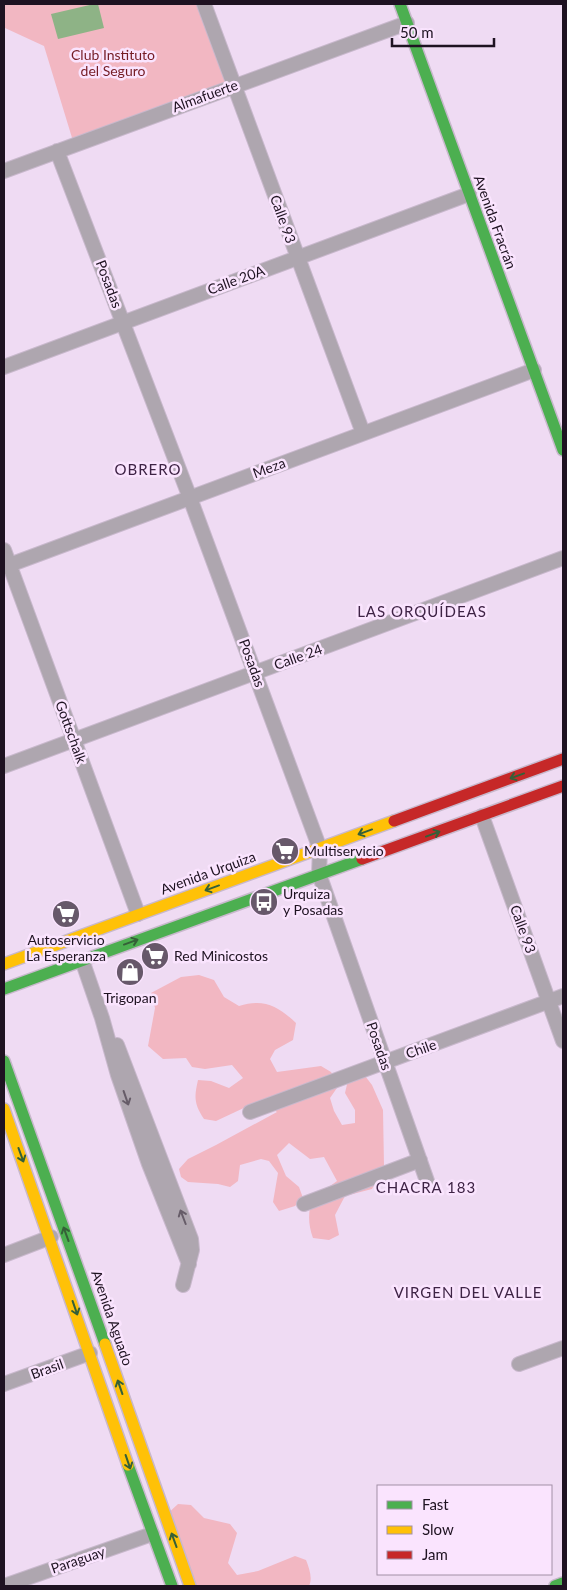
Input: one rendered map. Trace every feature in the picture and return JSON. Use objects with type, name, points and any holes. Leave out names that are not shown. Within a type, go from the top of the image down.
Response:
[{"type":"main road","name":"Avenida Fracrán","points":[[400,4],[563,450]]},
{"type":"main road","name":"Avenida Urquiza","points":[[4,964],[563,760]]},
{"type":"main road","points":[[4,989],[563,786]]},
{"type":"main road","name":"Avenida Aguado","points":[[4,1061],[190,1586]]},
{"type":"main road","points":[[5,1118],[50,1237],[152,1534],[172,1586]]},
{"type":"main road","points":[[555,1586],[563,1583]]},
{"type":"street","name":"Calle 93","points":[[204,4],[363,433]]},
{"type":"street","name":"Almafuerte","points":[[4,171],[57,150],[407,24]]},
{"type":"street","name":"Posadas","points":[[57,150],[190,498],[320,849],[319,874],[426,1181]]},
{"type":"street","name":"Calle 20A","points":[[4,367],[469,194]]},
{"type":"street","name":"Meza","points":[[6,566],[534,370]]},
{"type":"street","name":"Gottschalk","points":[[4,550],[6,566],[74,740],[138,914]]},
{"type":"street","name":"Calle 24","points":[[4,766],[563,558]]},
{"type":"street","name":"Calle 93","points":[[482,816],[563,1041]]},
{"type":"street","points":[[82,960],[102,1018],[118,1075],[149,1164],[189,1264],[184,1285]]},
{"type":"street","name":"Chile","points":[[250,1112],[563,996]]},
{"type":"street","points":[[304,1204],[420,1160]]},
{"type":"street","points":[[4,1255],[50,1237]]},
{"type":"street","points":[[520,1364],[563,1348]]},
{"type":"street","name":"Brasil","points":[[4,1384],[90,1353]]},
{"type":"street","name":"Paraguay","points":[[4,1586],[152,1534]]},
{"type":"green space","name":"Club Instituto del Seguro","points":[[4,4],[198,4],[228,86],[73,141],[44,46],[5,28]]},
{"type":"green space","points":[[199,975],[214,980],[224,997],[239,1006],[256,1003],[270,1005],[283,1012],[296,1023],[293,1040],[275,1050],[270,1059],[277,1072],[321,1066],[331,1072],[339,1085],[330,1098],[334,1111],[342,1125],[355,1123],[355,1110],[345,1093],[349,1076],[362,1072],[372,1085],[383,1110],[384,1166],[372,1189],[345,1196],[335,1215],[339,1235],[329,1240],[313,1238],[309,1218],[312,1199],[337,1181],[324,1157],[310,1159],[289,1143],[277,1155],[286,1176],[299,1187],[303,1198],[295,1206],[279,1211],[273,1202],[278,1173],[269,1161],[261,1159],[240,1165],[238,1181],[230,1187],[218,1184],[188,1182],[181,1177],[179,1169],[188,1159],[277,1112],[263,1103],[248,1106],[216,1121],[204,1119],[198,1109],[196,1100],[198,1080],[211,1081],[229,1088],[243,1078],[232,1065],[205,1069],[192,1067],[186,1058],[163,1059],[148,1046],[155,1008],[151,993],[181,977]]},
{"type":"green space","points":[[178,1504],[191,1505],[204,1518],[230,1524],[237,1533],[228,1563],[237,1575],[258,1571],[295,1556],[306,1560],[311,1576],[309,1586],[189,1586],[165,1516]]},
{"type":"shaded area","points":[[98,4],[104,28],[58,39],[51,14]]},
{"type":"traffic: fast","points":[[400,4],[563,450]]},
{"type":"traffic: fast","points":[[4,989],[362,859]]},
{"type":"traffic: fast","points":[[4,1061],[105,1344]]},
{"type":"traffic: fast","points":[[128,1465],[172,1586]]},
{"type":"traffic: fast","points":[[555,1586],[563,1583]]},
{"type":"traffic: slow","points":[[4,964],[394,821]]},
{"type":"traffic: slow","points":[[4,1109],[128,1465]]},
{"type":"traffic: slow","points":[[105,1344],[190,1586]]},
{"type":"traffic: jam","points":[[394,821],[563,759]]},
{"type":"traffic: jam","points":[[362,859],[563,786]]},
{"type":"place","name":"Multiservicio","points":[[285,851]]},
{"type":"place","name":"Urquiza y Posadas","points":[[264,902]]},
{"type":"place","name":"Autoservicio La Esperanza","points":[[66,914]]},
{"type":"place","name":"Red Minicostos","points":[[155,956]]},
{"type":"place","name":"Trigopan","points":[[130,972]]},
{"type":"district","name":"OBRERO","points":[[148,470]]},
{"type":"district","name":"LAS ORQUÍDEAS","points":[[422,612]]},
{"type":"district","name":"CHACRA 183","points":[[426,1188]]},
{"type":"district","name":"VIRGEN DEL VALLE","points":[[468,1293]]}]
